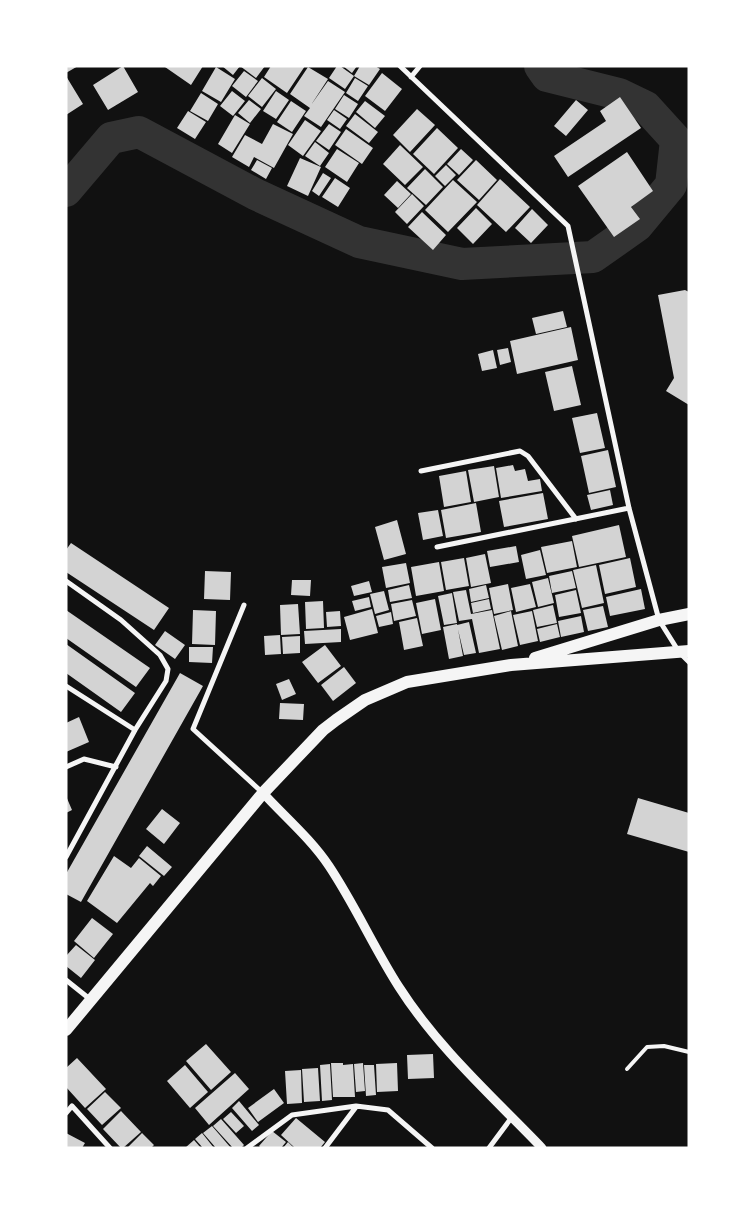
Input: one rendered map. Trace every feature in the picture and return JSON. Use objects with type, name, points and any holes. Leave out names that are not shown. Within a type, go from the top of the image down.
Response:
[{"type":"main road","points":[[511,665],[659,620],[689,614]]},
{"type":"main road","points":[[66,1030],[263,794],[323,730],[365,700],[408,682],[511,665],[684,652]]},
{"type":"street","points":[[400,66],[568,226],[629,508],[659,620],[684,652],[689,662]]},
{"type":"street","points":[[411,76],[420,66]]},
{"type":"street","points":[[421,471],[520,451],[528,456],[576,519]]},
{"type":"street","points":[[437,547],[629,508]]},
{"type":"street","points":[[66,581],[121,620],[164,661],[168,669],[166,681],[135,730],[66,857]]},
{"type":"street","points":[[244,606],[193,729],[263,794],[328,864],[345,890],[399,987],[428,1028],[460,1065],[542,1148]]},
{"type":"street","points":[[66,686],[135,730]]},
{"type":"street","points":[[66,767],[84,759],[116,767]]},
{"type":"street","points":[[66,980],[91,1001]]},
{"type":"street","points":[[66,1113],[72,1106],[110,1148]]},
{"type":"street","points":[[325,1148],[356,1106]]},
{"type":"street","points":[[247,1148],[292,1115],[356,1106],[388,1110],[432,1148]]},
{"type":"street","points":[[489,1148],[512,1117]]},
{"type":"lane","points":[[627,1069],[647,1047],[664,1046],[689,1052]]},
{"type":"building","points":[[66,66],[78,66],[66,73]]},
{"type":"building","points":[[123,66],[138,92],[108,110],[93,85]]},
{"type":"building","points":[[166,66],[203,66],[191,85]]},
{"type":"building","points":[[222,66],[240,66],[233,75]]},
{"type":"building","points":[[240,66],[265,66],[256,78]]},
{"type":"building","points":[[271,66],[305,66],[287,93],[264,77]]},
{"type":"building","points":[[337,66],[340,66],[354,76],[345,89],[329,78]]},
{"type":"building","points":[[343,66],[357,66],[352,73]]},
{"type":"building","points":[[360,66],[375,66],[380,69],[369,85],[354,76]]},
{"type":"building","points":[[216,67],[235,79],[221,102],[202,91]]},
{"type":"building","points":[[308,67],[328,79],[311,105],[328,81],[345,92],[321,127],[304,116],[310,108],[290,94]]},
{"type":"building","points":[[244,71],[258,81],[246,97],[232,86]]},
{"type":"building","points":[[382,73],[402,89],[385,111],[365,96]]},
{"type":"building","points":[[66,76],[83,104],[66,115]]},
{"type":"building","points":[[262,78],[276,89],[262,107],[248,96]]},
{"type":"building","points":[[355,78],[368,86],[358,101],[346,93]]},
{"type":"building","points":[[232,91],[245,101],[233,116],[220,106]]},
{"type":"building","points":[[276,91],[289,100],[276,119],[263,111]]},
{"type":"building","points":[[201,93],[218,104],[208,121],[190,111]]},
{"type":"building","points":[[344,95],[358,104],[349,118],[335,109]]},
{"type":"building","points":[[620,97],[641,128],[568,177],[554,156],[606,121],[600,111]]},
{"type":"building","points":[[249,100],[261,109],[250,123],[238,113]]},
{"type":"building","points":[[576,100],[588,110],[566,136],[554,126]]},
{"type":"building","points":[[291,101],[306,111],[292,132],[277,122]]},
{"type":"building","points":[[365,101],[385,116],[375,128],[356,112]]},
{"type":"building","points":[[417,109],[435,125],[410,152],[393,135]]},
{"type":"building","points":[[334,110],[347,119],[340,129],[327,120]]},
{"type":"building","points":[[188,111],[206,122],[195,139],[177,128]]},
{"type":"building","points":[[355,114],[378,132],[369,143],[346,126]]},
{"type":"building","points":[[235,115],[250,124],[232,153],[218,144]]},
{"type":"building","points":[[305,120],[321,131],[303,156],[288,145]]},
{"type":"building","points":[[273,124],[293,134],[274,168],[254,157],[249,167],[232,157],[245,135],[262,144]]},
{"type":"building","points":[[329,124],[341,132],[329,150],[316,141]]},
{"type":"building","points":[[437,128],[458,148],[434,174],[413,154]]},
{"type":"building","points":[[346,129],[373,148],[362,164],[335,145]]},
{"type":"building","points":[[315,142],[329,153],[320,166],[305,156]]},
{"type":"building","points":[[400,145],[423,167],[405,185],[383,164]]},
{"type":"building","points":[[337,149],[359,163],[347,182],[325,167]]},
{"type":"building","points":[[461,149],[473,160],[459,175],[447,164]]},
{"type":"building","points":[[627,152],[653,191],[631,207],[640,219],[614,237],[578,186]]},
{"type":"building","points":[[300,158],[321,167],[308,196],[287,186]]},
{"type":"building","points":[[257,160],[272,168],[266,179],[251,170]]},
{"type":"building","points":[[476,160],[497,180],[479,200],[457,180]]},
{"type":"building","points":[[446,165],[456,175],[445,186],[435,176]]},
{"type":"building","points":[[425,169],[443,187],[426,205],[407,188]]},
{"type":"building","points":[[323,173],[331,178],[319,196],[312,191]]},
{"type":"building","points":[[335,178],[350,188],[338,207],[322,197]]},
{"type":"building","points":[[500,179],[530,207],[506,232],[477,205]]},
{"type":"building","points":[[453,180],[477,202],[448,232],[425,210]]},
{"type":"building","points":[[397,181],[411,194],[398,208],[384,195]]},
{"type":"building","points":[[412,194],[424,206],[407,224],[395,212]]},
{"type":"building","points":[[476,208],[492,224],[473,244],[457,228]]},
{"type":"building","points":[[532,209],[548,225],[531,243],[515,228]]},
{"type":"building","points":[[422,212],[446,235],[433,250],[408,227]]},
{"type":"building","points":[[685,290],[689,292],[689,405],[666,391],[674,378],[658,295]]},
{"type":"building","points":[[563,311],[567,327],[536,334],[532,318]]},
{"type":"building","points":[[571,327],[578,360],[517,374],[510,341]]},
{"type":"building","points":[[508,348],[511,362],[500,365],[497,350]]},
{"type":"building","points":[[493,350],[497,368],[482,371],[478,354]]},
{"type":"building","points":[[572,366],[581,405],[554,411],[545,372]]},
{"type":"building","points":[[597,413],[605,448],[580,453],[572,418]]},
{"type":"building","points":[[608,450],[616,487],[589,493],[581,456]]},
{"type":"building","points":[[513,465],[515,471],[525,469],[528,481],[540,479],[542,491],[501,498],[496,468]]},
{"type":"building","points":[[494,466],[499,497],[474,502],[468,470]]},
{"type":"building","points":[[466,471],[471,502],[444,507],[439,476]]},
{"type":"building","points":[[610,490],[613,505],[591,510],[587,495]]},
{"type":"building","points":[[543,493],[548,519],[504,527],[499,501]]},
{"type":"building","points":[[476,503],[481,532],[446,538],[441,510]]},
{"type":"building","points":[[438,510],[443,536],[423,540],[418,513]]},
{"type":"building","points":[[397,520],[406,554],[384,560],[375,527]]},
{"type":"building","points":[[619,525],[626,557],[579,567],[572,536]]},
{"type":"building","points":[[572,541],[577,567],[547,573],[541,547]]},
{"type":"building","points":[[71,543],[169,608],[154,630],[66,572],[66,550]]},
{"type":"building","points":[[516,546],[519,562],[490,567],[487,551]]},
{"type":"building","points":[[540,550],[546,575],[526,579],[521,555]]},
{"type":"building","points":[[485,554],[491,583],[471,587],[466,558]]},
{"type":"building","points":[[464,558],[469,586],[446,590],[441,562]]},
{"type":"building","points":[[630,558],[636,587],[605,594],[599,565]]},
{"type":"building","points":[[439,562],[444,591],[416,596],[411,567]]},
{"type":"building","points":[[406,563],[410,583],[386,588],[382,567]]},
{"type":"building","points":[[596,565],[604,603],[582,608],[573,570]]},
{"type":"building","points":[[205,571],[231,572],[230,600],[204,599]]},
{"type":"building","points":[[572,571],[576,588],[552,593],[549,576]]},
{"type":"building","points":[[548,578],[554,603],[538,607],[532,582]]},
{"type":"building","points":[[292,580],[311,580],[310,596],[291,595]]},
{"type":"building","points":[[369,581],[372,592],[354,596],[351,586]]},
{"type":"building","points":[[508,584],[513,610],[494,614],[489,588]]},
{"type":"building","points":[[530,584],[536,607],[516,612],[511,588]]},
{"type":"building","points":[[409,585],[412,598],[390,602],[388,590]]},
{"type":"building","points":[[486,585],[489,598],[471,602],[469,589]]},
{"type":"building","points":[[641,589],[645,609],[610,616],[606,597]]},
{"type":"building","points":[[466,590],[471,614],[492,610],[500,649],[479,653],[472,619],[459,621],[453,592]]},
{"type":"building","points":[[576,590],[581,613],[559,617],[555,595]]},
{"type":"building","points":[[384,591],[389,610],[375,614],[370,594]]},
{"type":"building","points":[[452,593],[457,623],[444,625],[438,596]]},
{"type":"building","points":[[369,597],[371,607],[355,611],[352,601]]},
{"type":"building","points":[[435,599],[441,630],[422,634],[416,603]]},
{"type":"building","points":[[489,599],[491,609],[473,613],[471,603]]},
{"type":"building","points":[[412,600],[416,616],[394,621],[391,604]]},
{"type":"building","points":[[323,601],[324,628],[306,629],[305,602]]},
{"type":"building","points":[[298,604],[300,634],[281,635],[280,605]]},
{"type":"building","points":[[553,605],[557,623],[537,627],[533,610]]},
{"type":"building","points":[[603,606],[608,627],[588,631],[583,610]]},
{"type":"building","points":[[372,609],[378,633],[350,640],[344,617]]},
{"type":"building","points":[[66,610],[150,668],[136,687],[66,638]]},
{"type":"building","points":[[193,610],[216,611],[215,645],[192,644]]},
{"type":"building","points":[[340,611],[341,626],[327,627],[326,612]]},
{"type":"building","points":[[511,611],[518,646],[502,650],[494,616]]},
{"type":"building","points":[[532,611],[538,641],[520,645],[513,615]]},
{"type":"building","points":[[391,612],[393,624],[379,627],[376,616]]},
{"type":"building","points":[[581,616],[584,632],[561,637],[558,621]]},
{"type":"building","points":[[417,618],[423,646],[404,650],[399,622]]},
{"type":"building","points":[[469,622],[476,653],[464,655],[457,625]]},
{"type":"building","points":[[457,624],[463,656],[449,659],[443,627]]},
{"type":"building","points":[[557,624],[560,637],[540,642],[537,629]]},
{"type":"building","points":[[341,629],[341,642],[305,644],[304,631]]},
{"type":"building","points":[[165,631],[185,645],[175,659],[155,645]]},
{"type":"building","points":[[280,635],[281,654],[265,655],[264,636]]},
{"type":"building","points":[[300,636],[300,653],[283,654],[282,637]]},
{"type":"building","points":[[66,644],[135,693],[121,712],[66,673]]},
{"type":"building","points":[[325,645],[341,666],[318,683],[302,662]]},
{"type":"building","points":[[189,647],[213,647],[212,663],[189,662]]},
{"type":"building","points":[[344,667],[356,683],[333,701],[321,685]]},
{"type":"building","points":[[180,673],[203,686],[81,902],[66,894],[66,874]]},
{"type":"building","points":[[289,679],[296,694],[282,700],[276,684]]},
{"type":"building","points":[[280,703],[304,704],[303,720],[279,719]]},
{"type":"building","points":[[79,717],[89,742],[66,752],[66,723]]},
{"type":"building","points":[[66,796],[72,810],[66,813]]},
{"type":"building","points":[[638,798],[689,813],[689,852],[627,834]]},
{"type":"building","points":[[162,809],[180,823],[164,844],[146,829]]},
{"type":"building","points":[[147,846],[172,867],[164,876],[139,856]]},
{"type":"building","points":[[114,856],[131,868],[139,858],[161,876],[153,886],[150,883],[117,923],[87,901]]},
{"type":"building","points":[[92,918],[113,934],[94,958],[74,941]]},
{"type":"building","points":[[76,945],[95,960],[81,978],[66,966],[66,956]]},
{"type":"building","points":[[206,1044],[231,1072],[211,1090],[186,1061]]},
{"type":"building","points":[[433,1054],[434,1078],[408,1079],[407,1055]]},
{"type":"building","points":[[77,1058],[106,1089],[85,1108],[66,1087],[66,1068]]},
{"type":"building","points":[[331,1063],[353,1064],[355,1097],[333,1097]]},
{"type":"building","points":[[363,1063],[365,1091],[356,1092],[354,1064]]},
{"type":"building","points":[[397,1063],[398,1091],[377,1092],[376,1064]]},
{"type":"building","points":[[330,1064],[332,1100],[322,1101],[320,1065]]},
{"type":"building","points":[[185,1065],[208,1092],[190,1108],[167,1081]]},
{"type":"building","points":[[364,1065],[374,1065],[376,1095],[366,1096]]},
{"type":"building","points":[[318,1068],[320,1101],[304,1102],[302,1069]]},
{"type":"building","points":[[301,1070],[302,1103],[287,1104],[285,1071]]},
{"type":"building","points":[[235,1073],[249,1089],[209,1125],[195,1108]]},
{"type":"building","points":[[274,1089],[284,1103],[258,1122],[248,1108]]},
{"type":"building","points":[[105,1092],[121,1108],[102,1125],[87,1109]]},
{"type":"building","points":[[239,1101],[259,1125],[252,1131],[232,1108]]},
{"type":"building","points":[[121,1111],[141,1132],[123,1148],[103,1129]]},
{"type":"building","points":[[231,1112],[244,1126],[236,1133],[223,1119]]},
{"type":"building","points":[[296,1118],[325,1142],[320,1148],[295,1148],[281,1135]]},
{"type":"building","points":[[221,1119],[244,1145],[241,1148],[233,1148],[213,1126]]},
{"type":"building","points":[[212,1126],[231,1148],[216,1148],[203,1133]]},
{"type":"building","points":[[272,1131],[286,1142],[281,1148],[261,1148],[259,1146]]},
{"type":"building","points":[[66,1133],[85,1143],[82,1148],[66,1148]]},
{"type":"building","points":[[142,1133],[154,1145],[151,1148],[127,1148]]},
{"type":"building","points":[[202,1133],[214,1148],[203,1148],[195,1139]]},
{"type":"building","points":[[194,1140],[201,1148],[185,1148]]},
{"type":"building","points":[[288,1142],[294,1148],[283,1148]]},
{"type":"waterway","points":[[66,191],[111,138],[139,132],[255,194],[359,242],[462,264],[593,257],[637,226],[671,185],[676,140],[646,107],[619,94],[547,76],[540,66]]}]
